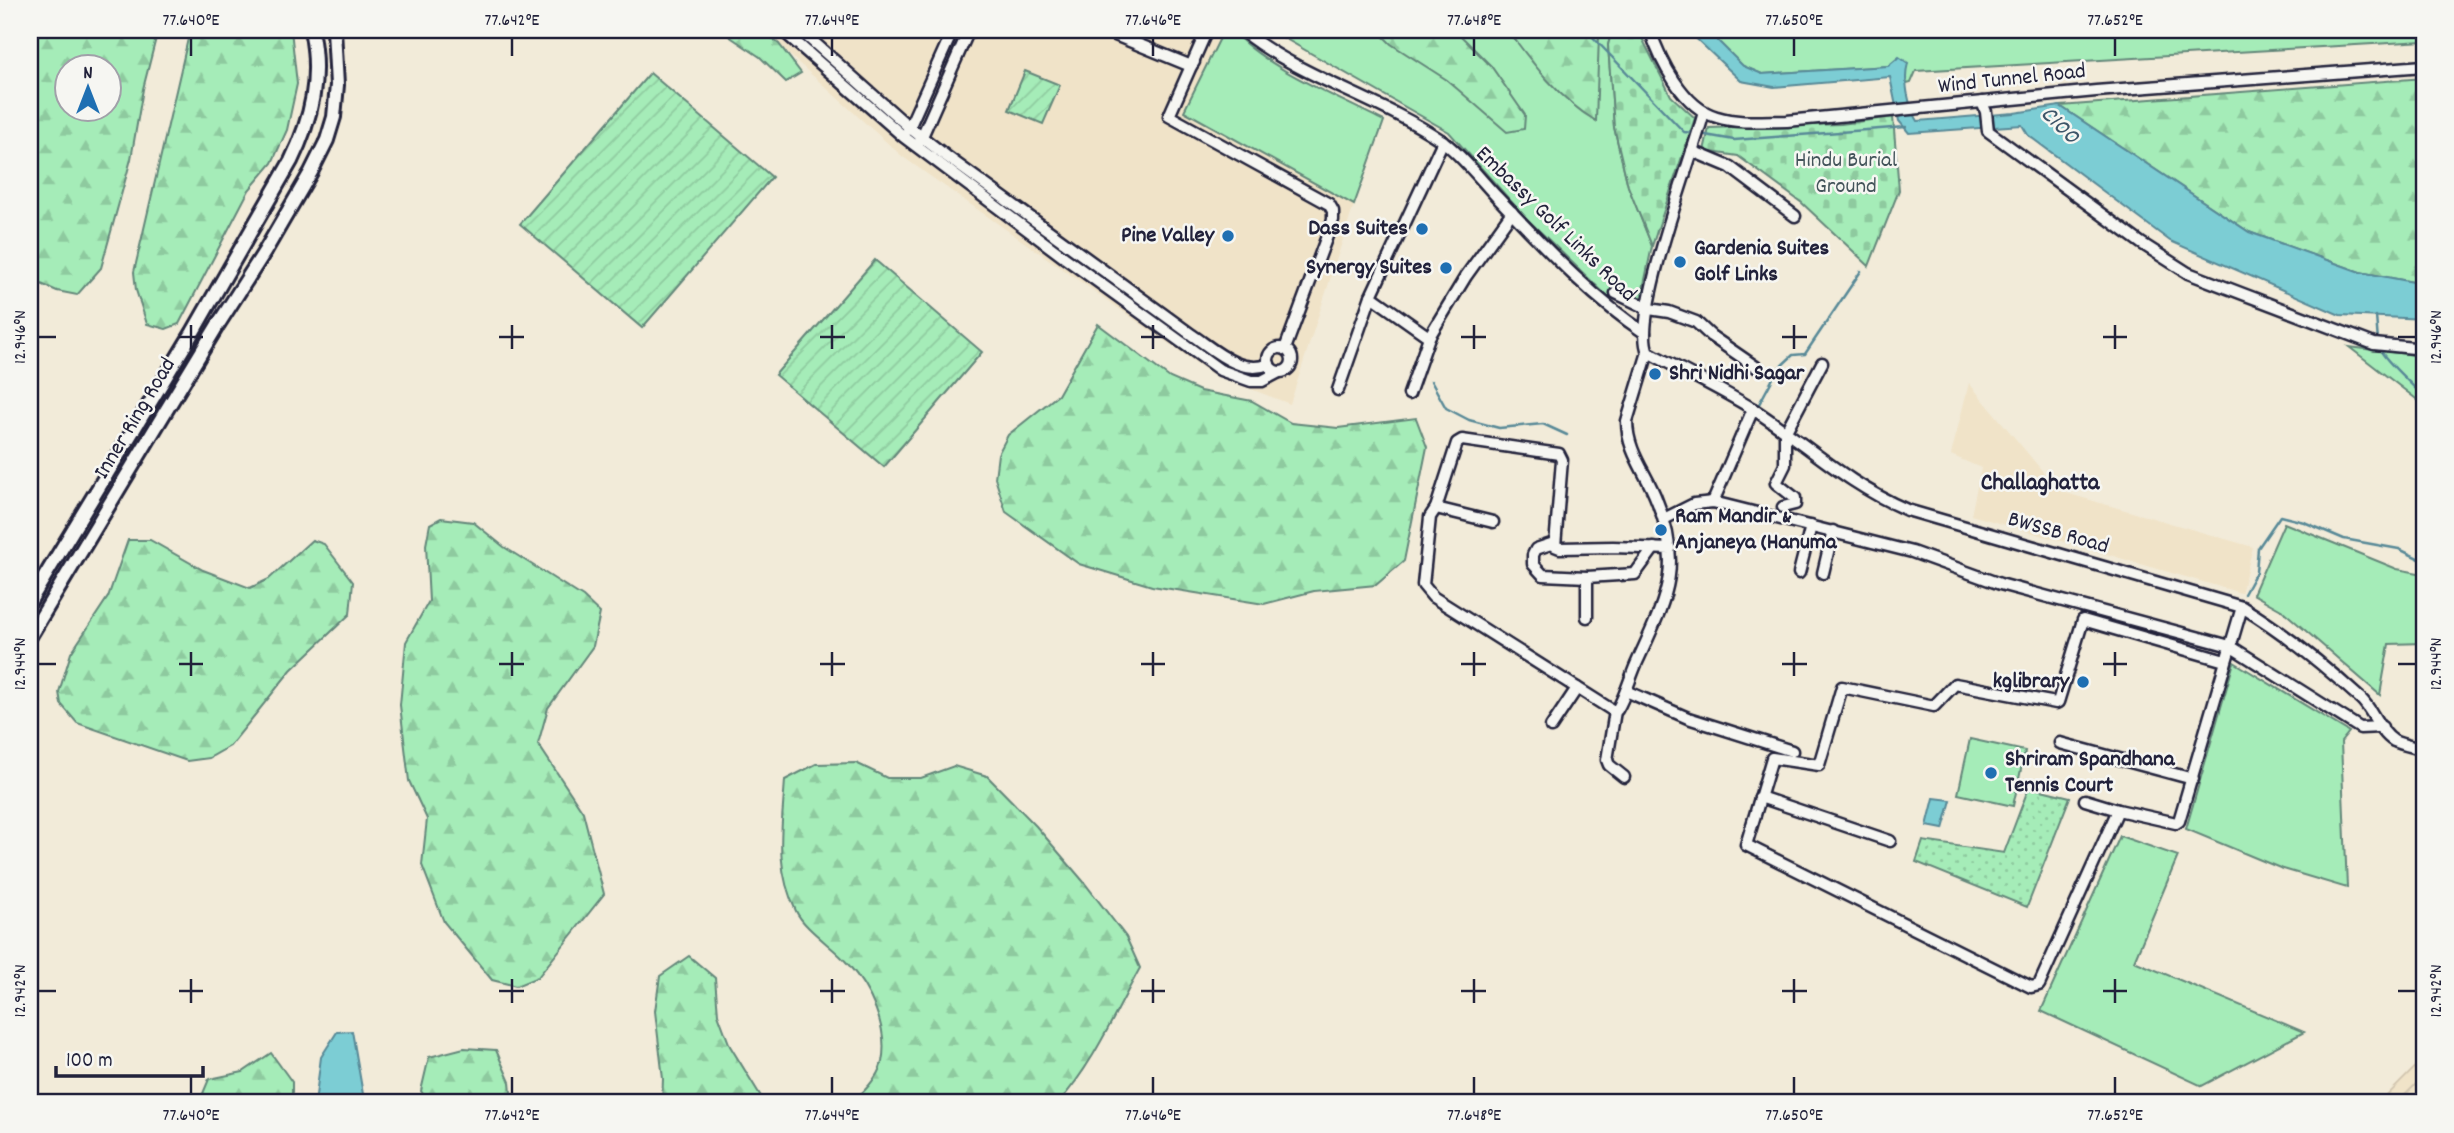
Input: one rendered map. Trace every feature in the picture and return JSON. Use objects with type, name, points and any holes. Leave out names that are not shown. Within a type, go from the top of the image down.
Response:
[{"type":"main road","name":"Inner Ring Road","points":[[30,601],[193,332],[305,134],[316,83],[311,30]]},
{"type":"main road","name":"Inner Ring Road","points":[[30,636],[265,251],[327,140],[334,117],[337,85],[334,30]]},
{"type":"main road","points":[[193,332],[208,341]]},
{"type":"street","points":[[782,30],[907,132],[1226,358],[1249,367],[1258,368],[1269,364]]},
{"type":"street","points":[[800,30],[907,132]]},
{"type":"street","points":[[907,132],[953,30]]},
{"type":"street","points":[[920,141],[969,30]]},
{"type":"street","points":[[1103,30],[1191,66]]},
{"type":"street","points":[[1207,30],[1169,116],[1333,208],[1333,220],[1285,349]]},
{"type":"street","points":[[1191,66],[1215,30]]},
{"type":"street","name":"Embassy Golf Links Road","points":[[1241,30],[1266,49],[1381,106],[1443,141],[1596,296],[1645,333],[1659,258],[1704,112]]},
{"type":"street","points":[[1650,30],[1661,61],[1704,112]]},
{"type":"street","name":"Wind Tunnel Road","points":[[1704,112],[1736,120],[1787,121],[1917,108],[1984,107],[2424,66]]},
{"type":"street","points":[[1984,107],[1988,131],[2141,243],[2188,273],[2379,345],[2424,349]]},
{"type":"street","points":[[920,141],[1065,258],[1220,370],[1251,381],[1262,381],[1286,371],[1292,362],[1291,354],[1285,349],[1274,350],[1269,356],[1272,369],[1279,372]]},
{"type":"street","points":[[1338,390],[1371,296],[1443,141]]},
{"type":"street","points":[[1694,146],[1730,167],[1795,216]]},
{"type":"street","points":[[1409,394],[1429,337],[1466,276],[1512,212]]},
{"type":"street","points":[[1616,293],[1649,309],[1669,312],[1696,322],[1711,336],[1756,367]]},
{"type":"street","points":[[1371,296],[1429,337]]},
{"type":"street","points":[[1624,777],[1609,765],[1607,760],[1615,711],[1619,708],[1666,593],[1670,573],[1670,549],[1664,519],[1635,460],[1627,432],[1627,421],[1648,352],[1645,333]]},
{"type":"street","name":"BWSSB Road","points":[[1648,352],[1753,409],[1852,482],[1907,510],[2242,607],[2261,617],[2321,663],[2364,702],[2387,736],[2424,750]]},
{"type":"street","points":[[1783,507],[1795,504],[1796,501],[1776,483],[1786,458],[1785,433],[1822,363]]},
{"type":"street","points":[[1713,502],[1753,409]]},
{"type":"street","points":[[1554,543],[1562,460],[1559,454],[1462,440],[1457,443],[1436,508],[1430,517],[1423,585],[1427,592],[1615,711]]},
{"type":"street","points":[[1664,519],[1694,504],[1713,502],[1931,558],[2000,584],[2230,646],[2360,729],[2382,727]]},
{"type":"street","points":[[1436,508],[1493,522]]},
{"type":"street","points":[[1799,572],[1811,526]]},
{"type":"street","points":[[1822,573],[1833,531]]},
{"type":"street","points":[[1554,543],[1560,548],[1670,549]]},
{"type":"street","points":[[1554,543],[1536,550],[1533,555],[1533,564],[1543,575],[1587,577],[1635,574],[1654,548]]},
{"type":"street","points":[[1587,577],[1587,617]]},
{"type":"street","points":[[2085,800],[2177,823],[2193,779],[2242,607]]},
{"type":"street","points":[[2118,810],[2042,983],[2031,987],[1746,845],[1773,757],[1820,764],[1842,687],[1934,706],[1955,684],[2056,703],[2083,620],[2225,661]]},
{"type":"street","points":[[1551,727],[1577,688]]},
{"type":"street","points":[[1626,691],[1688,718],[1792,751]]},
{"type":"street","points":[[2060,743],[2193,779]]},
{"type":"street","points":[[1760,797],[1890,841]]},
{"type":"shaded area","points":[[762,30],[1224,30],[1184,111],[1354,205],[1290,404],[1212,374],[903,157]]},
{"type":"shaded area","points":[[1969,383],[2059,491],[2253,547],[2241,593],[1971,515],[1981,468],[1951,455]]},
{"type":"shaded area","points":[[2424,1057],[2424,1103],[2378,1103]]},
{"type":"green space","points":[[30,30],[158,30],[143,89],[131,159],[101,268],[77,295],[57,291],[30,279]]},
{"type":"green space","points":[[190,30],[291,30],[297,84],[287,130],[272,163],[249,190],[179,324],[166,329],[147,324],[136,290],[134,272]]},
{"type":"green space","points":[[720,30],[762,30],[779,44],[801,73],[786,82],[760,57]]},
{"type":"green space","points":[[1224,30],[1232,30],[1246,44],[1282,69],[1384,121],[1354,205],[1184,111]]},
{"type":"green space","points":[[1270,30],[1612,30],[1608,45],[1614,127],[1628,186],[1652,246],[1639,309],[1608,297],[1526,218],[1449,132]]},
{"type":"green space","points":[[1377,30],[1455,30],[1491,66],[1525,115],[1524,129],[1507,132],[1447,80],[1391,44]]},
{"type":"green space","points":[[1508,30],[1594,30],[1599,35],[1596,121],[1559,92]]},
{"type":"green space","points":[[1612,30],[1638,30],[1671,96],[1695,118],[1652,246],[1628,186],[1614,127],[1608,45]]},
{"type":"green space","points":[[1707,30],[2424,30],[2424,41],[1916,71],[1911,83],[1907,84],[1905,72],[1889,66],[1762,74],[1743,66]]},
{"type":"green space","points":[[1025,71],[1060,85],[1043,124],[1009,110]]},
{"type":"green space","points":[[650,73],[772,177],[642,328],[520,224]]},
{"type":"green space","points":[[2424,78],[2424,284],[2360,272],[2249,232],[2060,106]]},
{"type":"green space","name":"Hindu Burial Ground","points":[[1893,117],[1899,190],[1869,266],[1802,203],[1738,156],[1704,151],[1709,128],[1841,124]]},
{"type":"green space","points":[[875,260],[982,352],[884,467],[775,375]]},
{"type":"green space","points":[[1098,324],[1170,378],[1200,391],[1252,401],[1291,423],[1338,428],[1416,418],[1427,447],[1404,561],[1376,585],[1314,591],[1264,604],[1152,586],[1079,564],[1006,512],[995,478],[998,454],[1008,435],[1058,395]]},
{"type":"green space","points":[[2349,347],[2424,356],[2424,405]]},
{"type":"green space","points":[[441,518],[473,522],[504,547],[583,597],[600,613],[593,646],[548,708],[538,744],[583,812],[604,894],[538,977],[516,986],[492,980],[444,922],[422,865],[427,819],[409,781],[400,705],[406,642],[429,601],[426,545],[430,524]]},
{"type":"green space","points":[[2284,523],[2397,569],[2424,574],[2424,643],[2389,644],[2380,695],[2283,611],[2253,594]]},
{"type":"green space","points":[[128,540],[150,540],[203,570],[250,588],[269,579],[312,540],[324,544],[353,582],[350,614],[291,670],[230,746],[209,758],[187,761],[77,723],[61,704],[59,692],[71,653],[108,597]]},
{"type":"green space","points":[[2234,662],[2349,732],[2341,742],[2347,888],[2280,868],[2186,829]]},
{"type":"green space","name":"Shriram Spandhana Tennis Court","points":[[1970,739],[2025,751],[2013,806],[1958,794]]},
{"type":"green space","points":[[856,763],[887,778],[921,778],[954,766],[987,776],[1036,826],[1126,937],[1140,968],[1093,1055],[1058,1103],[849,1103],[869,1086],[880,1068],[883,1036],[880,1023],[870,997],[856,974],[806,925],[796,911],[782,862],[781,831],[785,780],[816,764]]},
{"type":"green space","points":[[2029,787],[2070,797],[2027,907],[1916,862],[1923,841],[2004,853]]},
{"type":"green space","points":[[2120,836],[2178,856],[2134,961],[2304,1032],[2202,1086],[2041,1011]]},
{"type":"green space","points":[[689,956],[715,978],[718,1014],[730,1046],[765,1103],[662,1103],[663,1079],[655,1011],[660,976]]},
{"type":"green space","points":[[464,1048],[496,1050],[510,1082],[512,1103],[429,1103],[421,1091],[429,1057]]},
{"type":"green space","points":[[271,1053],[292,1082],[292,1103],[199,1103],[209,1079],[243,1072]]},
{"type":"water","name":"C100","points":[[1687,30],[1707,30],[1743,66],[1762,74],[1888,66],[1899,57],[1908,63],[1907,93],[1918,121],[2014,113],[2060,106],[2249,232],[2360,272],[2424,284],[2424,319],[2340,315],[2170,241],[2028,135],[2022,125],[1909,133],[1899,121],[1890,77],[1774,87],[1741,81]]},
{"type":"water","points":[[1934,798],[1951,800],[1943,829],[1927,826]]},
{"type":"water","points":[[352,1031],[364,1100],[367,1103],[315,1103],[321,1057],[337,1032]]},
{"type":"waterway","points":[[1586,30],[1684,132],[1693,133]]},
{"type":"waterway","points":[[1700,134],[1734,140],[1906,127]]},
{"type":"waterway","points":[[1758,406],[1778,369],[1793,355],[1805,354],[1861,271]]},
{"type":"waterway","points":[[2376,316],[2378,342]]},
{"type":"waterway","points":[[2380,349],[2392,366],[2424,397]]},
{"type":"waterway","points":[[1431,381],[1446,408],[1469,420],[1499,428],[1543,424],[1567,435]]},
{"type":"waterway","points":[[2244,594],[2256,572],[2258,548],[2280,516],[2304,522],[2344,539],[2399,549],[2424,561]]},
{"type":"place","name":"Dass Suites","points":[[1422,229]]},
{"type":"place","name":"Pine Valley","points":[[1228,236]]},
{"type":"place","name":"Gardenia Suites Golf Links","points":[[1680,262]]},
{"type":"place","name":"Synergy Suites","points":[[1446,268]]},
{"type":"place","name":"Shri Nidhi Sagar","points":[[1655,374]]},
{"type":"place","name":"Ram Mandir & Anjaneya (Hanuma","points":[[1661,530]]},
{"type":"place","name":"kglibrary","points":[[2083,682]]},
{"type":"place","name":"Shriram Spandhana Tennis Court","points":[[1991,773]]},
{"type":"district","name":"Challaghatta","points":[[2040,484]]}]
